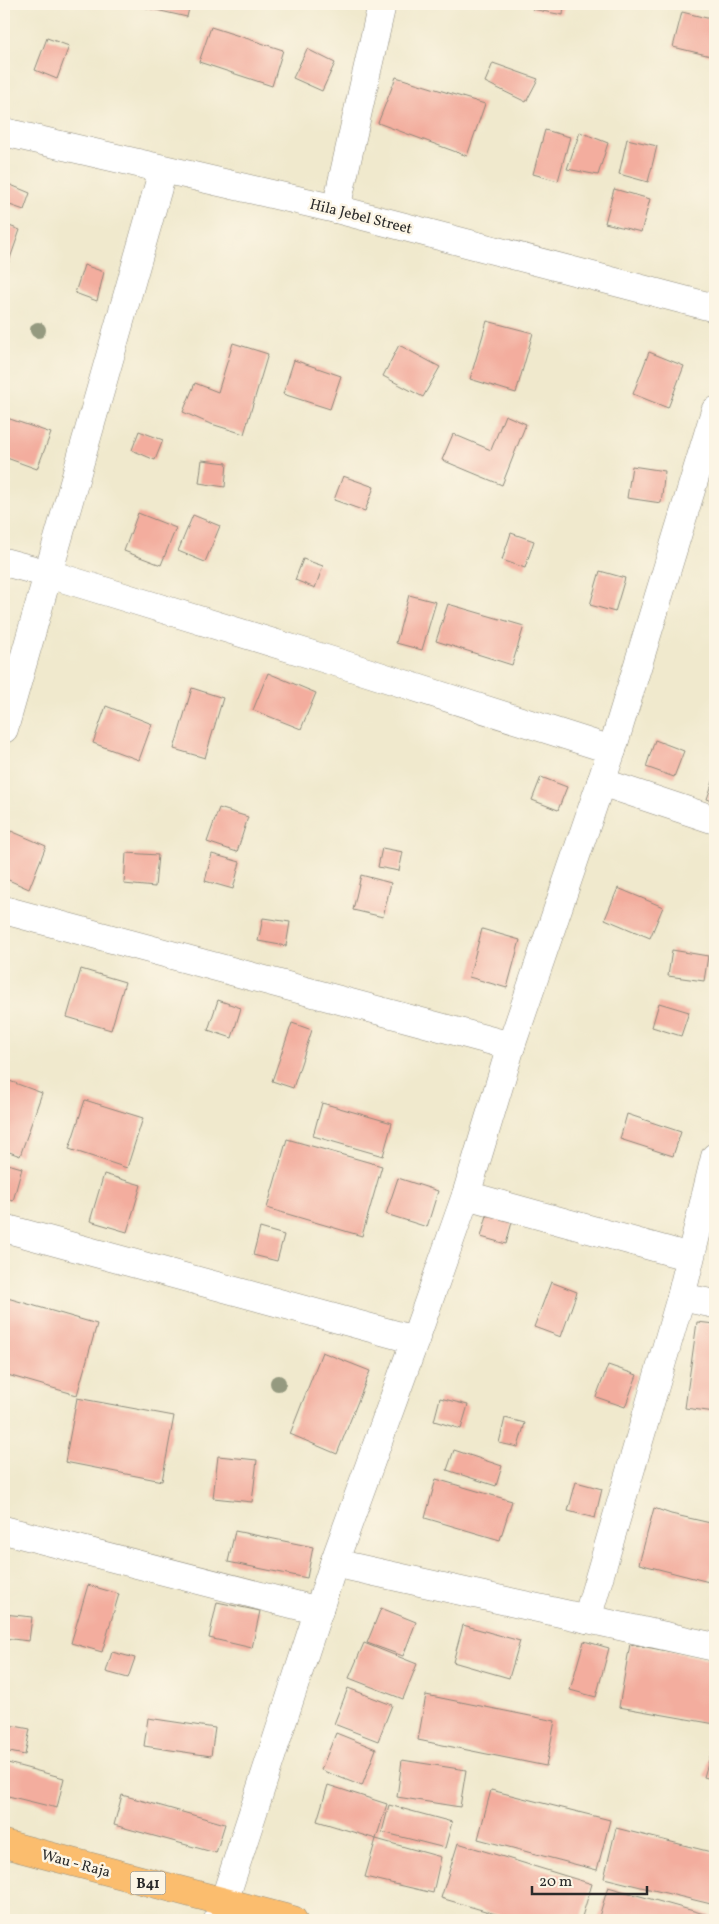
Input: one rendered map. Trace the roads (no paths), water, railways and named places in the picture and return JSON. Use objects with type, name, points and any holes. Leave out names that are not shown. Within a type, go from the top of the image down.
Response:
[{"type":"main road","name":"Wau - Raja","points":[[4,1844],[220,1911],[293,1920]]},
{"type":"street","points":[[336,209],[382,4]]},
{"type":"street","name":"Hila Jebel Street","points":[[4,132],[336,209],[715,308]]},
{"type":"street","points":[[4,729],[163,170]]},
{"type":"street","points":[[220,1911],[334,1563],[466,1195],[511,1046],[612,750],[715,411]]},
{"type":"street","points":[[4,562],[333,661],[612,750]]},
{"type":"street","points":[[601,782],[715,820]]},
{"type":"street","points":[[4,910],[511,1046]]},
{"type":"street","points":[[587,1619],[681,1297],[715,1157]]},
{"type":"street","points":[[466,1195],[690,1257]]},
{"type":"street","points":[[4,1228],[415,1340]]},
{"type":"street","points":[[681,1297],[715,1304]]},
{"type":"street","points":[[4,1530],[319,1611]]},
{"type":"street","points":[[334,1563],[715,1647]]}]
